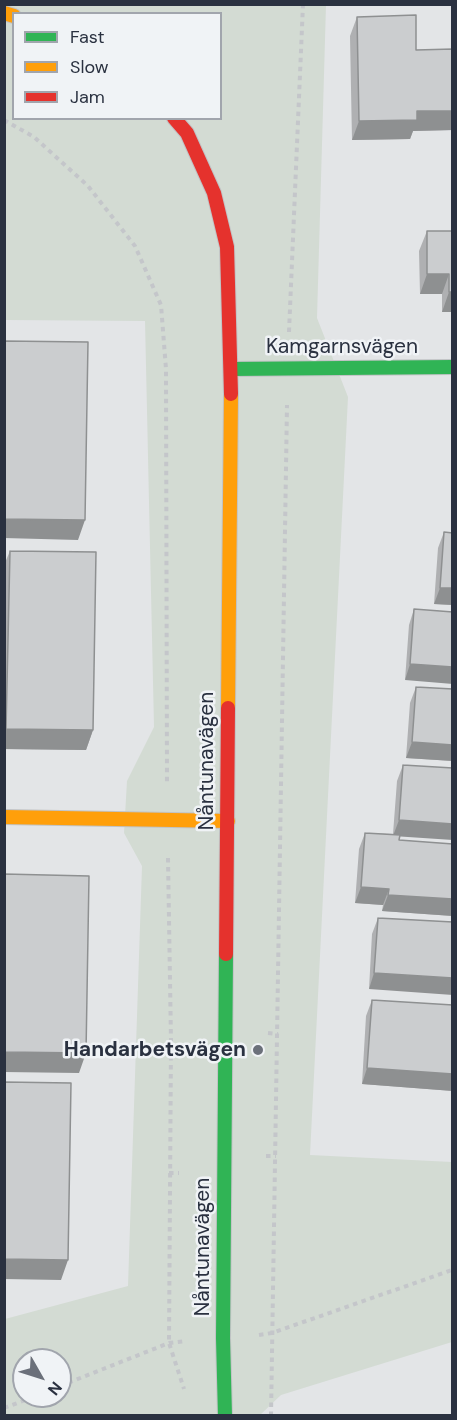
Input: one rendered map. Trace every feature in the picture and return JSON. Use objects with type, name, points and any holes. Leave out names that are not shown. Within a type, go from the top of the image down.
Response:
[{"type":"street","name":"Nåntunavägen","points":[[176,120],[187,134],[214,193],[226,247],[231,369],[225,1416]]},
{"type":"street","name":"Kamgarnsvägen","points":[[231,369],[453,367]]},
{"type":"street","points":[[4,817],[228,821]]},
{"type":"path","points":[[271,1416],[288,368],[303,4]]},
{"type":"path","points":[[4,120],[34,137],[88,186],[135,246],[161,304],[166,369],[167,820],[171,1041],[169,1343],[184,1389],[184,1398]]},
{"type":"path","points":[[268,1034],[278,1034]]},
{"type":"path","points":[[171,1041],[180,1043]]},
{"type":"path","points":[[266,1156],[276,1156]]},
{"type":"path","points":[[169,1173],[179,1173]]},
{"type":"path","points":[[272,1333],[453,1270]]},
{"type":"path","points":[[72,1381],[169,1343]]},
{"type":"shaded area","points":[[5,5],[326,5],[317,318],[348,397],[310,1155],[452,1162],[452,1342],[281,1395],[260,1415],[5,1415],[5,1319],[128,1286],[142,866],[124,833],[127,781],[154,727],[145,321],[5,320]]},
{"type":"building","points":[[416,15],[416,50],[453,49],[453,111],[417,111],[417,120],[359,121],[357,17]]},
{"type":"building","points":[[427,231],[453,231],[453,292],[449,292],[449,274],[427,274]]},
{"type":"building","points":[[4,341],[88,342],[85,520],[4,519]]},
{"type":"building","points":[[444,532],[453,533],[453,588],[440,588]]},
{"type":"building","points":[[10,551],[96,552],[93,730],[6,729]]},
{"type":"building","points":[[414,609],[453,612],[453,667],[410,664]]},
{"type":"building","points":[[416,687],[453,689],[453,745],[412,742]]},
{"type":"building","points":[[403,765],[453,768],[453,824],[399,820]]},
{"type":"building","points":[[365,833],[400,835],[399,840],[453,844],[453,899],[388,895],[389,889],[361,887]]},
{"type":"building","points":[[4,874],[89,876],[86,1053],[4,1052]]},
{"type":"building","points":[[378,918],[453,922],[453,978],[374,973]]},
{"type":"building","points":[[372,1000],[453,1005],[453,1074],[367,1068]]},
{"type":"building","points":[[4,1082],[71,1083],[68,1260],[4,1259]]},
{"type":"traffic: fast","points":[[231,369],[452,367]]},
{"type":"traffic: fast","points":[[225,1416],[223,1338],[226,954]]},
{"type":"traffic: slow","points":[[4,13],[12,15]]},
{"type":"traffic: slow","points":[[228,708],[231,394]]},
{"type":"traffic: slow","points":[[4,817],[228,821]]},
{"type":"traffic: jam","points":[[176,120],[187,133],[214,193],[227,247],[231,394]]},
{"type":"traffic: jam","points":[[226,954],[228,708]]},
{"type":"place","name":"Handarbetsvägen","points":[[258,1050]]}]
